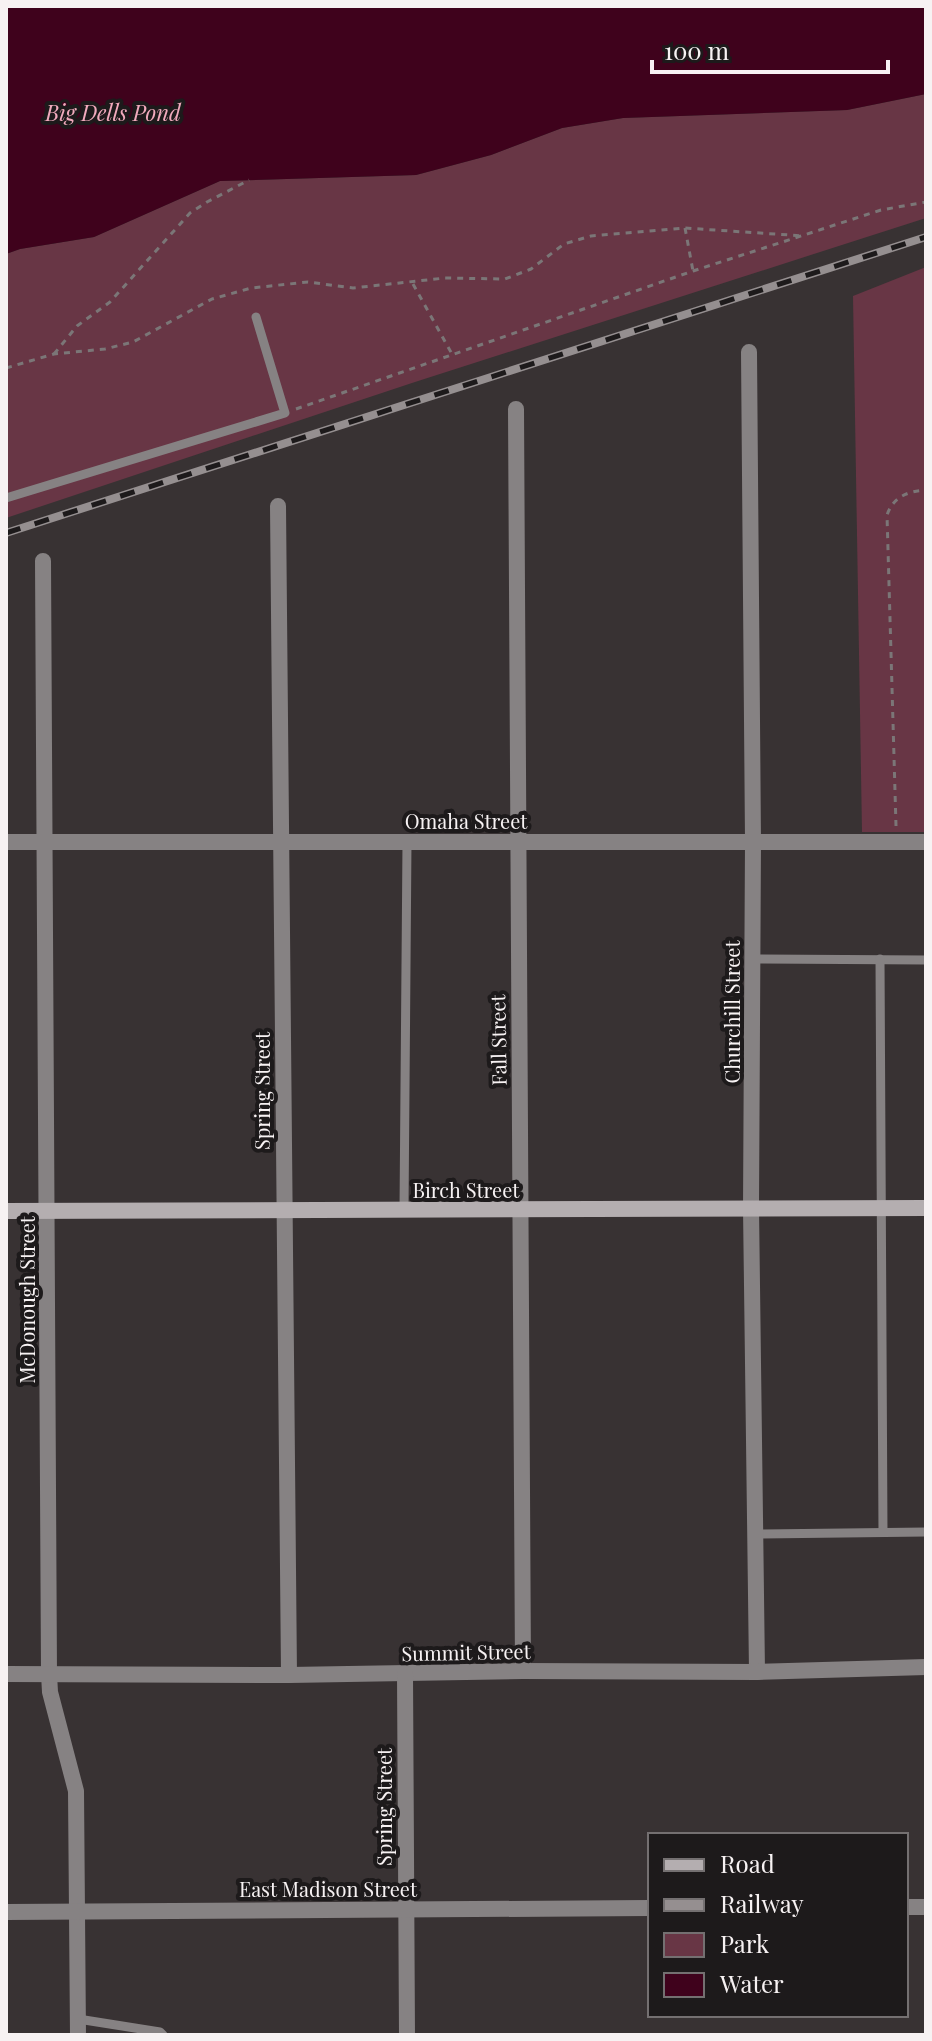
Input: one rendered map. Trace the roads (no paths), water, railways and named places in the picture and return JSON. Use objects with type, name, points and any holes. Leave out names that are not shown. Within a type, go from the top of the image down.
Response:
[{"type":"main road","name":"Birch Street","points":[[6,1211],[926,1208]]},
{"type":"street","name":"Churchill Street","points":[[749,352],[753,842],[751,1208],[757,1672]]},
{"type":"street","name":"Fall Street","points":[[516,409],[523,1671]]},
{"type":"street","name":"Spring Street","points":[[278,506],[289,1675]]},
{"type":"street","name":"McDonough Street","points":[[43,561],[49,1674],[50,1692],[76,1791],[78,2027]]},
{"type":"street","name":"Omaha Street","points":[[6,842],[926,842]]},
{"type":"street","name":"Summit Street","points":[[6,1674],[757,1672],[926,1667]]},
{"type":"street","name":"Spring Street","points":[[405,1674],[407,2035]]},
{"type":"street","name":"East Madison Street","points":[[6,1912],[648,1908]]},
{"type":"lane","points":[[6,498],[285,413],[256,317]]},
{"type":"lane","points":[[404,1211],[407,842]]},
{"type":"lane","points":[[753,959],[926,960]]},
{"type":"lane","points":[[880,959],[883,1532]]},
{"type":"lane","points":[[755,1534],[926,1532]]},
{"type":"lane","points":[[78,2027],[160,2032],[163,2035]]},
{"type":"water","name":"Big Dells Pond","points":[[6,6],[926,6],[926,94],[847,110],[623,118],[562,128],[491,155],[416,175],[220,181],[94,237],[6,254]]},
{"type":"railway","points":[[6,533],[926,237]]}]
